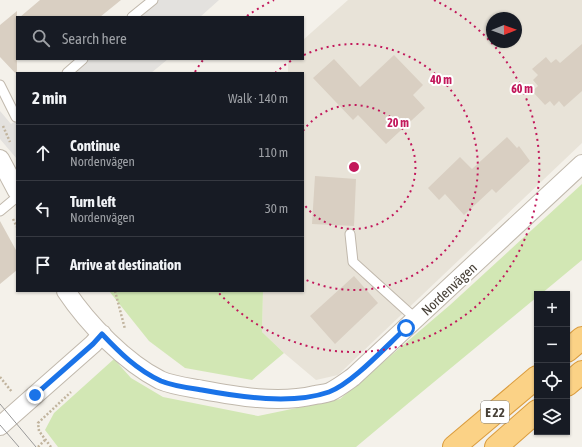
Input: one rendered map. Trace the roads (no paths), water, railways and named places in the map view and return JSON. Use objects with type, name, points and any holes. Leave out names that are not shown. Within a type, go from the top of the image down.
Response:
[{"type":"highway","points":[[570,348],[582,338]]},
{"type":"highway","points":[[570,382],[582,372]]},
{"type":"highway","name":"E 22","points":[[454,447],[534,380]]},
{"type":"highway","name":"E 22","points":[[496,447],[534,414]]},
{"type":"street","points":[[7,154],[16,187]]},
{"type":"street","name":"Nordenvägen","points":[[67,292],[75,304],[102,334],[130,361],[162,381],[189,388],[253,398],[301,398],[330,392],[353,377],[582,164]]},
{"type":"street","points":[[0,426],[93,344],[102,334]]},
{"type":"lane","points":[[133,16],[153,0]]},
{"type":"lane","points":[[68,72],[82,60]]},
{"type":"lane","points":[[0,85],[16,117]]},
{"type":"lane","points":[[0,211],[16,198]]},
{"type":"lane","points":[[350,234],[353,262],[416,319]]},
{"type":"tram line","points":[[0,404],[36,447]]},
{"type":"tram line","points":[[0,425],[19,447]]}]
